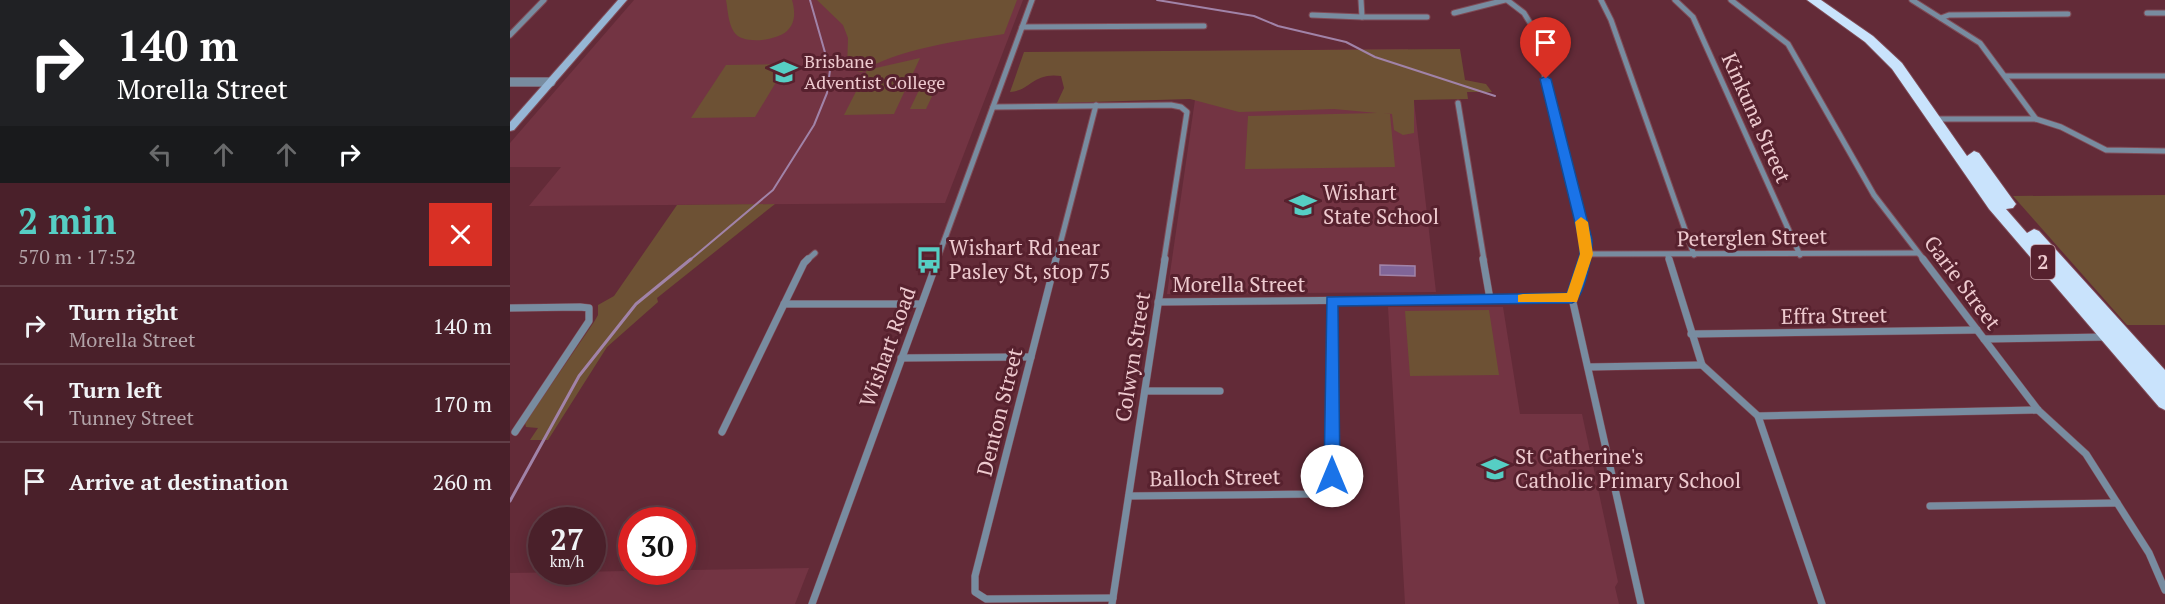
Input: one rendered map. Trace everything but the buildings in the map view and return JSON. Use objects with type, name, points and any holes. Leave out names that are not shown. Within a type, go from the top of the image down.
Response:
[{"type":"highway","name":"2","points":[[1813,0],[1888,56],[1942,119],[2007,203],[2117,337],[2157,375],[2165,402]]},
{"type":"highway","name":"2","points":[[1827,0],[1897,55],[1924,84],[1942,119]]},
{"type":"main road","points":[[510,128],[623,0]]},
{"type":"street","points":[[510,34],[544,0]]},
{"type":"street","name":"Wishart Road","points":[[812,604],[1032,0]]},
{"type":"street","points":[[1361,0],[1362,17]]},
{"type":"street","points":[[1454,13],[1506,0],[1524,14],[1532,26],[1586,239],[1587,254],[1572,298],[1641,604]]},
{"type":"street","points":[[1600,0],[1611,20],[1694,255]]},
{"type":"street","name":"Kinkuna Street","points":[[1675,0],[1693,16],[1800,255]]},
{"type":"street","name":"Garie Street","points":[[1731,0],[1788,44],[1864,182],[2038,410],[2086,454],[2149,553],[2165,590]]},
{"type":"street","points":[[1912,0],[1980,43],[2036,118]]},
{"type":"street","points":[[2147,13],[2165,13]]},
{"type":"street","points":[[1941,18],[1949,15],[2068,14]]},
{"type":"street","points":[[1312,15],[1427,17]]},
{"type":"street","points":[[1022,27],[1204,26]]},
{"type":"street","points":[[510,28],[517,28]]},
{"type":"street","points":[[2006,76],[2165,76]]},
{"type":"street","points":[[510,82],[551,82]]},
{"type":"street","points":[[1458,103],[1490,299]]},
{"type":"street","points":[[993,107],[1096,105]]},
{"type":"street","name":"Colwyn Street","points":[[1096,105],[1181,106],[1187,115],[1113,601]]},
{"type":"street","name":"Denton Street","points":[[1096,105],[975,576],[975,592],[986,599],[1113,601]]},
{"type":"street","points":[[1942,119],[2036,118],[2061,127],[2106,150],[2165,151]]},
{"type":"street","points":[[2106,150],[2106,159]]},
{"type":"street","points":[[722,432],[804,263],[815,253]]},
{"type":"street","name":"Peterglen Street","points":[[1587,254],[1668,256],[1918,253]]},
{"type":"street","points":[[1668,256],[1702,365],[1758,416],[1822,604]]},
{"type":"street","name":"Morella Street","points":[[1158,302],[1572,298]]},
{"type":"street","name":"Balloch Street","points":[[1129,496],[1311,494],[1327,488],[1332,480],[1333,470],[1332,301]]},
{"type":"street","points":[[784,304],[921,304]]},
{"type":"street","points":[[510,308],[580,307],[588,308],[591,313],[589,321],[514,432]]},
{"type":"street","name":"Effra Street","points":[[1691,334],[1977,330]]},
{"type":"street","points":[[1984,339],[2117,337]]},
{"type":"street","points":[[901,358],[1031,357]]},
{"type":"street","points":[[1588,367],[1702,365]]},
{"type":"street","points":[[1145,391],[1220,391]]},
{"type":"street","points":[[1758,416],[2038,410]]},
{"type":"street","points":[[1930,506],[2117,503]]},
{"type":"shaded area","name":"Brisbane Adventist College","points":[[634,0],[1023,0],[945,203],[529,206],[561,167],[510,167],[510,143]]},
{"type":"shaded area","points":[[726,0],[792,0],[793,20],[787,31],[775,37],[759,40],[744,39],[738,36],[732,28]]},
{"type":"shaded area","points":[[817,0],[1017,0],[1004,34],[911,51],[892,57],[862,72],[847,69],[848,38],[843,25]]},
{"type":"shaded area","name":"Wishart State School","points":[[1408,49],[1436,292],[1167,294],[1202,51]]},
{"type":"shaded area","points":[[1460,49],[1465,80],[1486,84],[1492,92],[1467,92],[1468,99],[1414,100],[1414,133],[1403,135],[1394,130],[1392,114],[1383,113],[1390,114],[1395,167],[1245,169],[1248,116],[1377,113],[1334,109],[1239,112],[1190,99],[1057,103],[1064,88],[1061,76],[1052,75],[1010,92],[1024,52]]},
{"type":"shaded area","points":[[920,58],[894,114],[844,115],[867,70]]},
{"type":"shaded area","points":[[787,64],[755,117],[691,118],[726,65]]},
{"type":"shaded area","points":[[920,88],[936,88],[926,109],[910,109]]},
{"type":"shaded area","points":[[2165,195],[2165,325],[2127,325],[2013,196]]},
{"type":"shaded area","points":[[775,204],[657,298],[658,302],[607,347],[548,440],[530,440],[538,428],[526,427],[525,423],[594,322],[598,315],[598,305],[614,296],[677,205]]},
{"type":"shaded area","points":[[1380,265],[1415,266],[1415,276],[1380,275]]},
{"type":"shaded area","name":"St Catherine's Catholic Primary School","points":[[1388,307],[1503,307],[1520,414],[1582,414],[1618,582],[1615,587],[1619,604],[1405,604]]},
{"type":"shaded area","points":[[1489,310],[1499,375],[1410,376],[1405,311]]},
{"type":"shaded area","points":[[809,568],[795,604],[510,604],[510,573],[528,573],[528,585],[606,585],[606,571],[618,571],[618,585],[696,585],[696,570]]},
{"type":"waterway","points":[[690,260],[773,190],[814,125],[827,93],[830,70],[810,0]]},
{"type":"waterway","points":[[1157,0],[1254,16],[1278,26],[1346,42],[1375,57],[1495,96]]},
{"type":"waterway","points":[[510,501],[579,376],[636,304],[691,259]]},
{"type":"slow traffic","points":[[1523,299],[1572,298],[1587,254],[1581,222]]},
{"type":"place","name":"Brisbane Adventist College","points":[[784,72]]},
{"type":"place","name":"Wishart State School","points":[[1303,205]]},
{"type":"place","name":"Wishart Rd near Pasley St, stop 75","points":[[929,260]]},
{"type":"place","name":"St Catherine's Catholic Primary School","points":[[1495,469]]},
{"type":"route","points":[[1332,476],[1332,301],[1572,298],[1587,254],[1586,239],[1546,79]]}]
